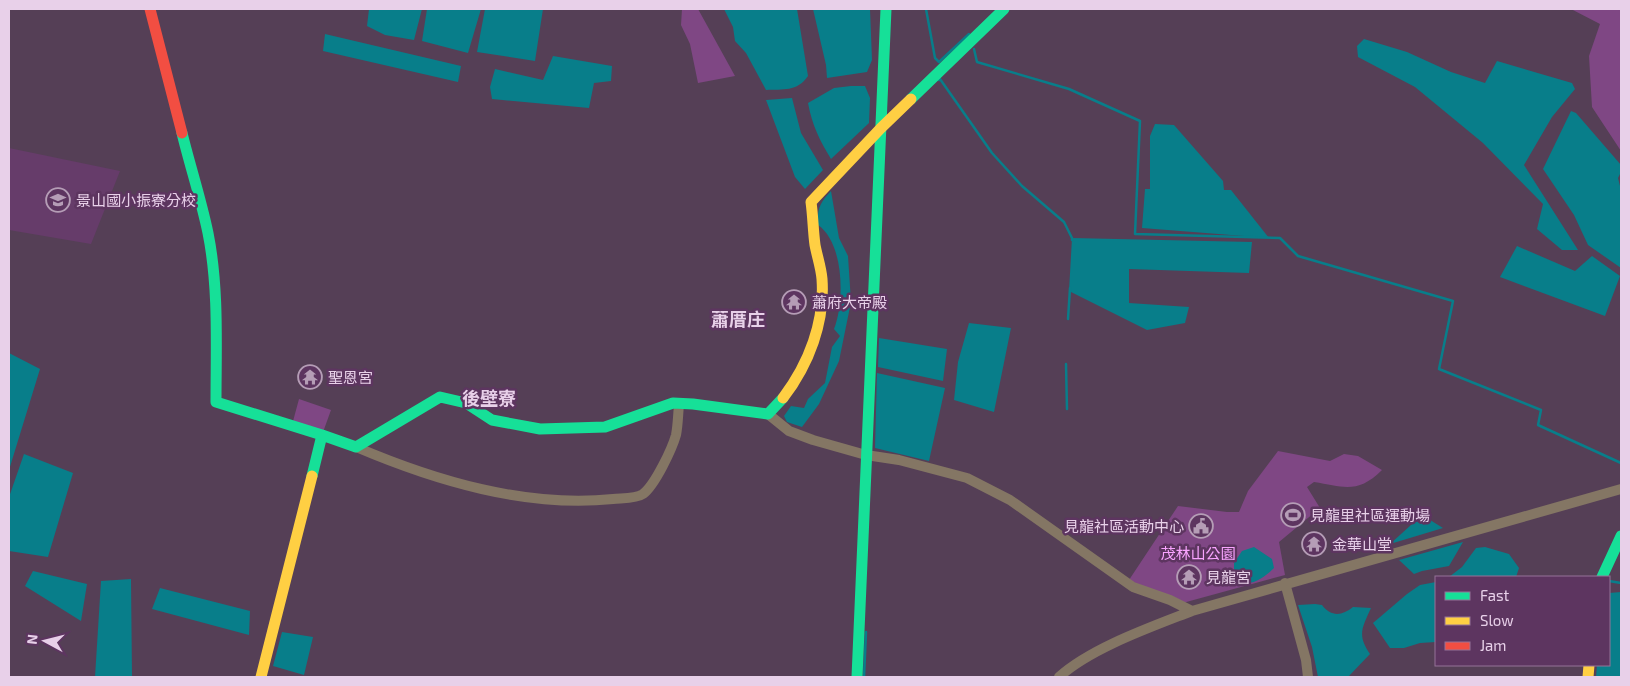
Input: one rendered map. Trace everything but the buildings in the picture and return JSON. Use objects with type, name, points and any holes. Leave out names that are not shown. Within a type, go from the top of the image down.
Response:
[{"type":"street","points":[[150,9],[208,234],[214,270],[216,402],[322,435],[398,465],[467,486],[513,495],[579,502],[642,494],[654,480],[668,456],[676,435],[679,405]]},
{"type":"street","points":[[857,677],[886,9]]},
{"type":"street","points":[[768,414],[783,400],[801,373],[813,348],[818,326],[822,282],[815,244],[811,202],[881,128],[1004,9]]},
{"type":"street","points":[[356,447],[440,397],[466,404],[492,420],[540,429],[605,427],[674,403],[768,414],[789,431],[866,455],[899,460],[967,478],[1010,500],[1133,587],[1170,600],[1192,611]]},
{"type":"street","points":[[261,677],[322,435]]},
{"type":"street","points":[[1058,677],[1088,657],[1125,638],[1192,611],[1621,489]]},
{"type":"street","points":[[1602,576],[1621,536]]},
{"type":"street","points":[[1285,583],[1306,660],[1308,677]]},
{"type":"shaded area","name":"景山國小振寮分校","points":[[9,148],[120,171],[91,244],[9,230]]},
{"type":"green space","points":[[682,9],[698,9],[735,76],[698,83],[690,44],[681,25]]},
{"type":"green space","points":[[1571,9],[1621,9],[1621,151],[1592,107],[1589,56],[1600,24]]},
{"type":"green space","points":[[299,399],[331,410],[322,435],[292,425]]},
{"type":"green space","name":"茂林山公園","points":[[1278,451],[1330,461],[1344,454],[1358,456],[1382,470],[1373,478],[1358,486],[1342,487],[1314,482],[1307,487],[1320,508],[1279,542],[1285,575],[1179,604],[1129,580],[1178,506],[1239,512],[1248,491]]},
{"type":"water","points":[[369,9],[422,9],[414,40],[385,35],[367,26]]},
{"type":"water","points":[[427,9],[481,9],[468,53],[422,41]]},
{"type":"water","points":[[485,9],[543,9],[535,61],[477,52]]},
{"type":"water","points":[[724,9],[797,9],[808,76],[804,81],[789,89],[766,90],[746,53],[735,41],[733,27]]},
{"type":"water","points":[[813,9],[870,9],[872,60],[867,72],[827,78],[826,65]]},
{"type":"water","points":[[325,34],[461,66],[458,82],[323,51]]},
{"type":"water","points":[[1364,39],[1407,52],[1451,72],[1485,83],[1497,61],[1572,83],[1575,89],[1552,117],[1524,165],[1578,250],[1562,250],[1537,229],[1543,204],[1483,143],[1415,87],[1358,57],[1357,46]]},
{"type":"water","points":[[553,56],[612,66],[611,81],[594,83],[589,108],[492,99],[490,87],[495,69],[543,80]]},
{"type":"water","points":[[865,86],[870,98],[869,123],[831,159],[817,132],[808,103],[834,88]]},
{"type":"water","points":[[792,98],[801,133],[823,170],[805,189],[795,177],[766,100]]},
{"type":"water","points":[[1571,111],[1576,113],[1621,165],[1621,172],[1618,178],[1621,190],[1621,268],[1588,245],[1574,215],[1543,169]]},
{"type":"water","points":[[1155,124],[1174,125],[1223,181],[1224,190],[1231,190],[1269,238],[1142,228],[1145,189],[1150,189],[1150,136]]},
{"type":"water","points":[[831,191],[839,238],[848,256],[851,302],[839,361],[819,404],[802,427],[787,422],[784,416],[791,406],[804,408],[808,399],[825,383],[832,347],[840,336],[834,329],[840,303],[840,273],[833,245],[827,233],[818,225],[820,206]]},
{"type":"water","points":[[1072,238],[1252,242],[1249,273],[1129,269],[1129,303],[1189,307],[1185,323],[1147,330],[1069,291]]},
{"type":"water","points":[[1517,246],[1575,271],[1592,256],[1620,276],[1605,316],[1500,277]]},
{"type":"water","points":[[969,323],[1011,328],[994,412],[954,400],[958,362]]},
{"type":"water","points":[[879,338],[947,349],[943,381],[878,367]]},
{"type":"water","points":[[9,353],[40,369],[9,470]]},
{"type":"water","points":[[877,373],[945,388],[929,461],[875,448]]},
{"type":"water","points":[[24,454],[73,473],[48,557],[9,551],[9,497]]},
{"type":"water","points":[[1422,515],[1443,528],[1390,544]]},
{"type":"water","points":[[1463,542],[1449,566],[1414,574],[1399,560]]},
{"type":"water","points":[[1254,547],[1272,559],[1274,568],[1258,580],[1244,583],[1239,581],[1234,574],[1234,563],[1242,551]]},
{"type":"water","points":[[1485,547],[1509,554],[1519,568],[1516,576],[1450,576],[1462,567],[1476,548]]},
{"type":"water","points":[[33,571],[87,584],[81,621],[25,586]]},
{"type":"water","points":[[131,579],[132,677],[95,677],[101,581]]},
{"type":"water","points":[[1435,582],[1435,642],[1420,643],[1404,648],[1390,648],[1373,623],[1420,585]]},
{"type":"water","points":[[160,588],[250,611],[249,635],[152,609]]},
{"type":"water","points":[[1621,592],[1621,677],[1596,677],[1597,666],[1610,666],[1610,593]]},
{"type":"water","points":[[1298,605],[1322,605],[1329,612],[1337,614],[1353,607],[1371,608],[1362,631],[1363,642],[1370,654],[1348,677],[1318,677],[1312,647]]},
{"type":"water","points":[[282,632],[313,637],[304,675],[273,666]]},
{"type":"waterway","points":[[926,9],[935,58],[939,62],[969,34]]},
{"type":"waterway","points":[[974,49],[977,62],[1069,89],[1140,121],[1135,234],[1280,238],[1298,256],[1453,301],[1439,369],[1541,410],[1538,425],[1621,463]]},
{"type":"waterway","points":[[939,80],[992,153],[1022,186],[1064,222],[1072,240]]},
{"type":"waterway","points":[[1068,319],[1070,288]]},
{"type":"waterway","points":[[1066,364],[1067,409]]},
{"type":"waterway","points":[[1610,581],[1621,583]]},
{"type":"waterway","points":[[864,677],[866,632]]},
{"type":"traffic: fast","points":[[857,677],[886,9]]},
{"type":"traffic: fast","points":[[911,99],[1004,9]]},
{"type":"traffic: fast","points":[[182,133],[212,254],[216,318],[216,402],[322,435],[312,476]]},
{"type":"traffic: fast","points":[[322,435],[356,447],[440,397],[466,403],[492,420],[540,429],[605,427],[673,403],[768,414],[783,398]]},
{"type":"traffic: fast","points":[[1602,576],[1621,536]]},
{"type":"traffic: slow","points":[[783,398],[808,357],[821,311],[822,279],[815,245],[811,202],[911,99]]},
{"type":"traffic: slow","points":[[261,677],[312,476]]},
{"type":"traffic: slow","points":[[1588,677],[1589,666]]},
{"type":"traffic: jam","points":[[150,9],[182,133]]},
{"type":"place","name":"景山國小振寮分校","points":[[58,200]]},
{"type":"place","name":"蕭府大帝殿","points":[[794,302]]},
{"type":"place","name":"聖恩宮","points":[[310,377]]},
{"type":"place","name":"見龍里社區運動場","points":[[1293,515]]},
{"type":"place","name":"見龍社區活動中心","points":[[1201,526]]},
{"type":"place","name":"金華山堂","points":[[1314,544]]},
{"type":"place","name":"見龍宮","points":[[1189,577]]},
{"type":"district","name":"蕭厝庄","points":[[738,319]]},
{"type":"district","name":"後壁寮","points":[[489,398]]}]
